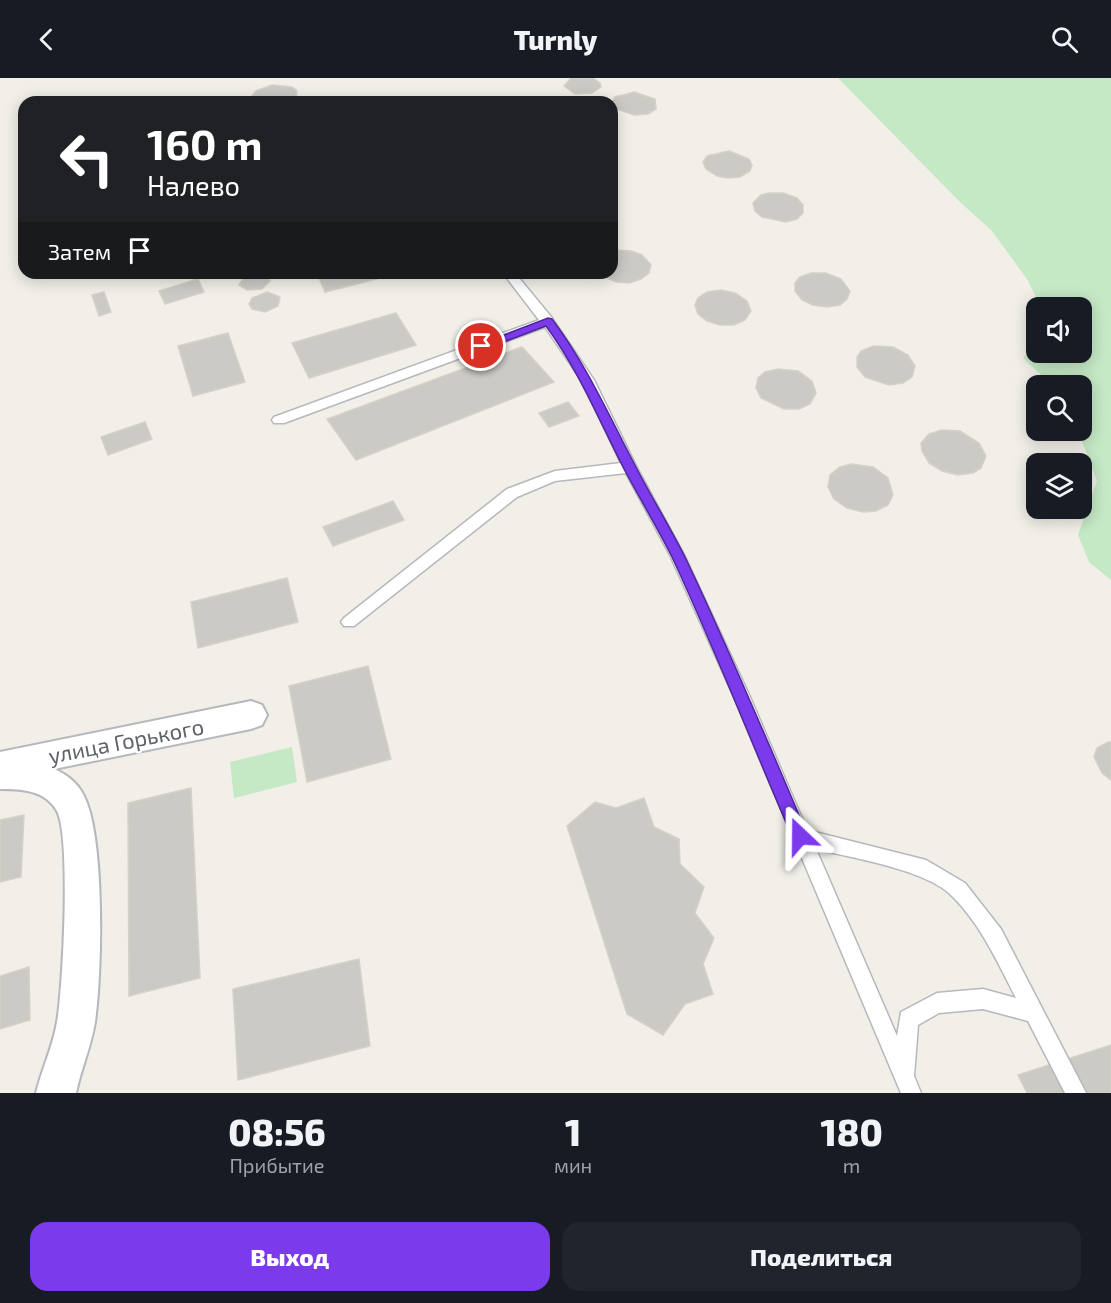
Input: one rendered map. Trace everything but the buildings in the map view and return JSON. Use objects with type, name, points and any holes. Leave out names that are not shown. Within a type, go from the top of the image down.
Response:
[{"type":"street","name":"улица Горького","points":[[0,766],[251,715]]},
{"type":"street","name":"улица Горького","points":[[0,774],[27,773],[46,779],[73,806],[79,828],[81,945],[76,1023],[56,1093]]},
{"type":"lane","points":[[514,279],[548,321],[588,380],[630,468],[677,555],[742,697],[907,1085]]},
{"type":"lane","points":[[279,420],[548,321]]},
{"type":"lane","points":[[349,622],[512,493],[536,479],[563,473],[630,468]]},
{"type":"lane","points":[[800,836],[926,869],[959,889],[994,936],[1076,1093]]},
{"type":"lane","points":[[907,1085],[908,1019],[937,1003],[983,999],[1034,1013]]},
{"type":"green space","points":[[838,78],[1111,78],[1111,580],[1089,562],[1078,535],[1084,519],[1092,519],[1092,495],[1097,481],[1092,468],[1092,453],[1086,453],[1082,441],[1092,441],[1092,375],[1041,375],[1028,363],[1092,363],[1092,297],[1036,297],[1027,279],[992,231],[959,201]]},
{"type":"green space","points":[[292,747],[297,782],[234,798],[230,762]]},
{"type":"route","points":[[481,346],[548,321],[588,380],[630,468],[677,555],[742,697],[800,836]]}]
